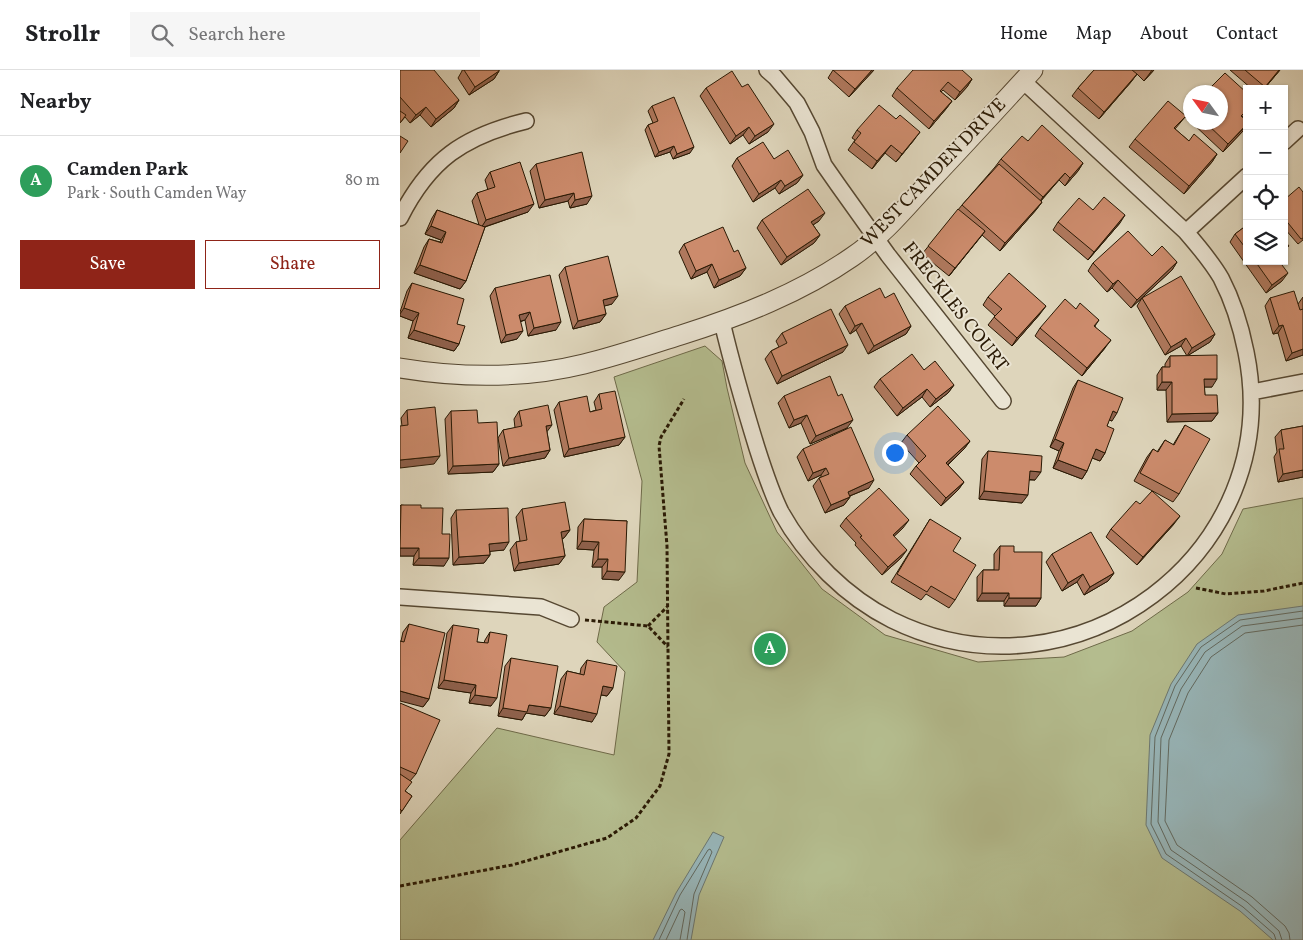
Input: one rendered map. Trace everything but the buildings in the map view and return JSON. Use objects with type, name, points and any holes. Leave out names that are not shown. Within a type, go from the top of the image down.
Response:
[{"type":"street","name":"FRECKLES COURT","points":[[767,70],[797,103],[812,132],[824,165],[876,238],[1003,401]]},
{"type":"street","name":"WEST CAMDEN DRIVE","points":[[400,368],[437,374],[486,376],[534,373],[582,364],[722,322],[787,295],[853,256],[876,238],[1028,76]]},
{"type":"street","points":[[722,322],[747,416],[770,489],[782,513],[806,548],[836,581],[868,606],[885,616],[923,634],[964,644],[1005,647],[1026,646],[1071,637],[1116,619],[1169,583],[1202,546],[1222,515],[1231,496],[1244,455],[1252,392],[1243,340],[1230,298],[1209,260],[1186,232],[1028,76]]},
{"type":"street","points":[[400,218],[420,184],[447,155],[480,135],[526,121]]},
{"type":"street","points":[[1288,138],[1298,129]]},
{"type":"street","points":[[1186,232],[1243,180]]},
{"type":"street","points":[[1252,392],[1303,382]]},
{"type":"street","points":[[400,597],[540,607],[571,619]]},
{"type":"path","points":[[400,886],[426,883],[512,865],[606,838],[636,818],[660,786],[669,754],[667,546],[659,446],[661,437],[684,399]]},
{"type":"path","points":[[1196,588],[1226,594],[1264,591],[1303,583]]},
{"type":"path","points":[[648,626],[668,606]]},
{"type":"path","points":[[571,619],[648,626],[668,647]]},
{"type":"green space","points":[[705,346],[722,361],[745,463],[777,532],[822,589],[885,635],[978,662],[1064,657],[1132,631],[1188,592],[1222,554],[1243,509],[1303,498],[1303,940],[400,940],[400,840],[497,728],[614,755],[625,672],[597,642],[604,607],[637,582],[642,481],[614,377]]},
{"type":"water","points":[[1303,606],[1303,940],[1273,940],[1240,911],[1162,858],[1146,825],[1150,735],[1171,684],[1197,644],[1238,615]]},
{"type":"water","points":[[713,832],[724,837],[699,895],[691,940],[653,940],[676,893]]},
{"type":"place","name":"Camden Park","points":[[770,649]]}]
